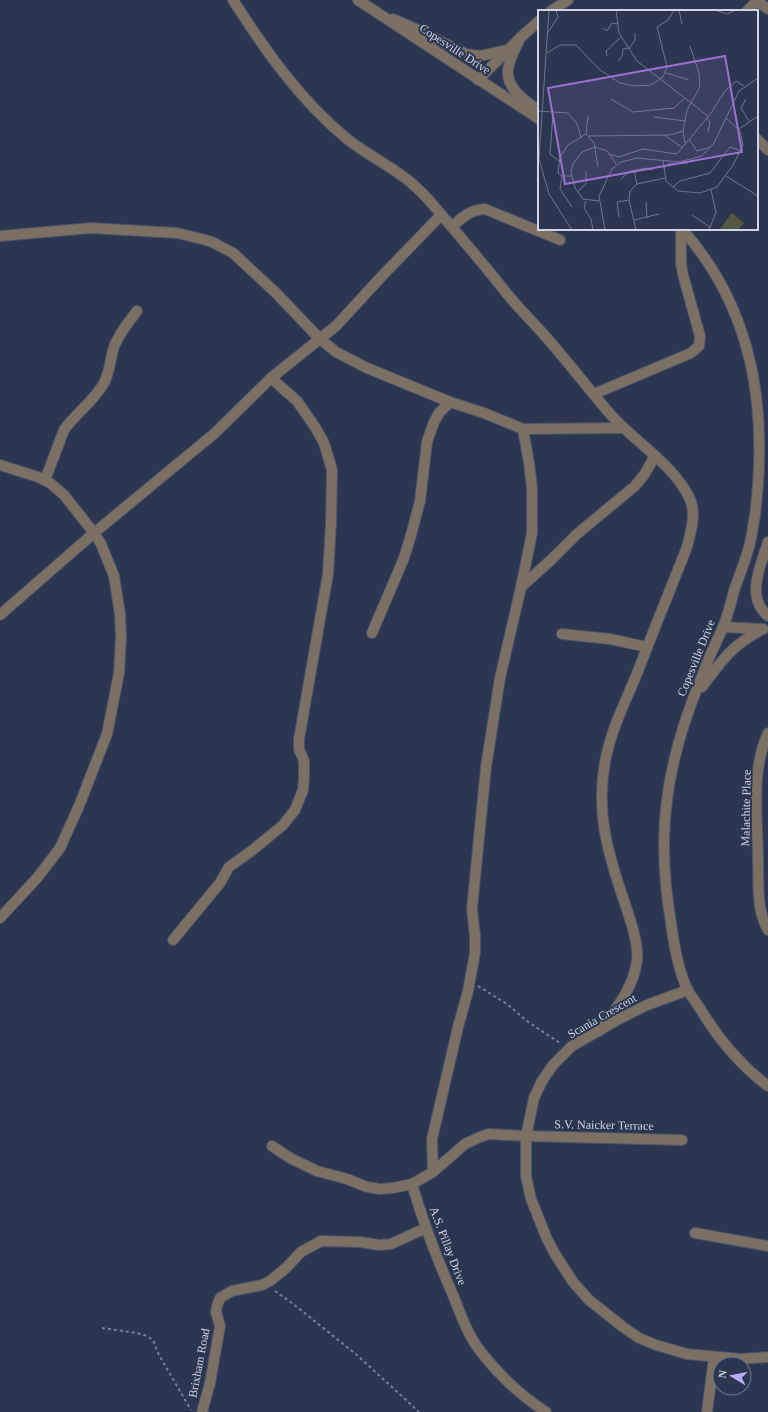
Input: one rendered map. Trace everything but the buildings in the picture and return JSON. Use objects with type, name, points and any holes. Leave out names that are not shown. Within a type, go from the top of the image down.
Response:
[{"type":"street","points":[[233,0],[267,51],[314,110],[348,140],[408,179],[420,190],[594,394],[624,428],[655,456],[681,484],[690,498],[693,513],[687,547],[612,735],[605,762],[602,794],[602,820],[605,838],[629,915],[637,960],[628,989],[599,1032]]},
{"type":"street","name":"Copesville Drive","points":[[358,0],[538,118]]},
{"type":"street","points":[[553,10],[568,0]]},
{"type":"street","points":[[748,10],[756,0],[768,9]]},
{"type":"street","points":[[376,13],[409,26],[466,54],[480,56],[507,50]]},
{"type":"street","points":[[478,80],[507,50],[538,22]]},
{"type":"street","points":[[520,38],[508,70],[509,77],[515,91],[538,110]]},
{"type":"street","points":[[758,140],[768,150]]},
{"type":"street","points":[[452,226],[471,211],[485,209],[560,240]]},
{"type":"street","points":[[0,615],[94,533],[215,433],[271,378],[336,326],[441,215]]},
{"type":"street","points":[[0,236],[91,228],[177,233],[202,239],[233,253],[276,293],[320,338],[336,352],[356,362],[450,402],[484,413],[523,429],[624,428]]},
{"type":"street","points":[[594,394],[691,353],[699,346],[700,336],[686,289],[682,269],[681,230]]},
{"type":"street","name":"Copesville Drive","points":[[682,230],[704,258],[738,315],[752,354],[761,398],[764,434],[762,474],[758,503],[749,545],[723,627],[684,724],[668,788],[664,820],[664,869],[675,953],[688,990],[715,1033],[746,1069],[768,1086]]},
{"type":"street","points":[[45,480],[64,430],[103,385],[118,338],[137,311]]},
{"type":"street","points":[[173,940],[220,883],[229,867],[283,825],[294,810],[303,790],[304,761],[299,749],[299,739],[328,574],[332,470],[324,443],[315,427],[297,401],[271,378]]},
{"type":"street","points":[[761,398],[768,408]]},
{"type":"street","points":[[372,633],[404,558],[411,535],[420,501],[427,442],[434,422],[450,402]]},
{"type":"street","points":[[433,1172],[432,1140],[475,953],[472,909],[486,767],[500,678],[532,533],[533,510],[529,463],[523,429]]},
{"type":"street","points":[[521,587],[581,531],[635,486],[644,475],[655,456]]},
{"type":"street","points":[[0,465],[45,480],[64,495],[94,533],[101,544],[114,576],[122,638],[119,673],[107,734],[79,806],[60,848],[37,878],[0,918]]},
{"type":"street","points":[[768,542],[757,580],[756,592],[760,607],[768,616]]},
{"type":"street","points":[[723,627],[766,629]]},
{"type":"street","points":[[695,696],[726,655],[748,636],[766,629]]},
{"type":"street","points":[[562,634],[610,639],[647,647]]},
{"type":"street","name":"Malachite Place","points":[[768,733],[757,781],[756,816],[763,861],[758,895],[762,918],[768,930]]},
{"type":"street","name":"Scania Crescent","points":[[688,990],[647,1005],[619,1019],[570,1049],[553,1065],[542,1081],[534,1098],[526,1136],[526,1176],[531,1199],[550,1244],[573,1282],[589,1300],[623,1327],[640,1338],[656,1345],[686,1354],[712,1357]]},
{"type":"street","points":[[272,1146],[290,1158],[317,1170],[367,1187],[380,1189],[412,1184],[433,1172],[465,1144],[480,1137],[490,1134],[526,1136]]},
{"type":"street","name":"S.V. Naicker Terrace","points":[[526,1136],[682,1140]]},
{"type":"street","name":"A.S. Pillay Drive","points":[[412,1184],[426,1228],[449,1287],[472,1339],[481,1352],[508,1382],[530,1402],[546,1412]]},
{"type":"street","points":[[264,1284],[286,1268],[301,1252],[321,1241],[360,1242],[378,1245],[391,1244],[426,1228]]},
{"type":"street","points":[[695,1233],[768,1246]]},
{"type":"street","name":"Brixham Road","points":[[202,1412],[210,1383],[220,1326],[216,1312],[220,1298],[232,1291],[264,1284]]},
{"type":"street","name":"Scania Crescent","points":[[752,1358],[768,1357]]},
{"type":"street","points":[[707,1412],[712,1373]]},
{"type":"path","points":[[470,975],[476,984],[507,1004],[528,1022],[570,1049]]},
{"type":"path","points":[[264,1284],[292,1303],[357,1355],[419,1412]]},
{"type":"path","points":[[102,1328],[137,1333],[153,1340],[159,1355],[193,1412]]}]
